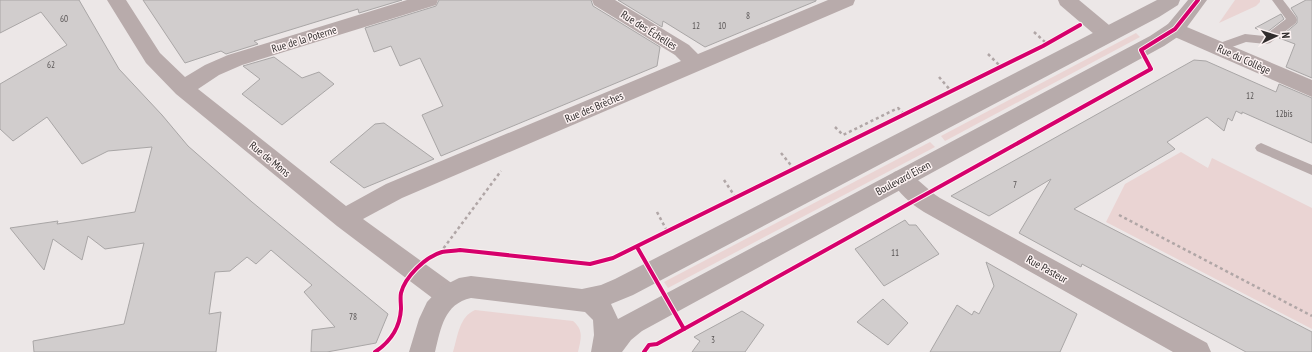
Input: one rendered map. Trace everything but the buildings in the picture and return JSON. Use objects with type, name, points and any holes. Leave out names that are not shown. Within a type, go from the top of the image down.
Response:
[{"type":"main road","points":[[582,300],[602,296],[624,287],[1108,35],[1171,0]]},
{"type":"main road","name":"Boulevard Eisen","points":[[605,352],[622,331],[633,323],[1157,41],[1176,29],[1198,0]]},
{"type":"main road","points":[[422,351],[434,312],[448,295],[457,290],[476,287],[582,300],[595,304],[604,314],[606,321],[607,329],[605,352]]},
{"type":"street","name":"Rue de Mons","points":[[116,0],[154,58],[183,88],[345,219],[448,295]]},
{"type":"street","name":"Rue de la Poterne","points":[[183,88],[212,70],[235,60],[429,0]]},
{"type":"street","name":"Rue des Échelles","points":[[601,0],[682,50],[695,64]]},
{"type":"street","name":"Rue des Brèches","points":[[345,219],[372,202],[394,191],[846,0]]},
{"type":"street","points":[[1066,0],[1108,35]]},
{"type":"street","name":"Rue du Collège","points":[[1176,29],[1312,89]]},
{"type":"street","name":"Rue Pasteur","points":[[902,179],[921,198],[932,205],[1198,352]]},
{"type":"lane","points":[[1218,48],[1245,38],[1266,40],[1292,20],[1277,0]]},
{"type":"lane","points":[[1261,148],[1312,170]]},
{"type":"path","points":[[1034,32],[1045,45],[1053,40]]},
{"type":"path","points":[[988,54],[1001,67],[994,70]]},
{"type":"path","points":[[939,77],[952,91]]},
{"type":"path","points":[[945,94],[959,88]]},
{"type":"path","points":[[835,127],[843,135],[898,108],[904,114]]},
{"type":"path","points":[[897,118],[910,112]]},
{"type":"path","points":[[781,153],[794,169]]},
{"type":"path","points":[[415,271],[440,252],[506,165]]},
{"type":"path","points":[[787,172],[801,166]]},
{"type":"path","points":[[724,180],[736,198]]},
{"type":"path","points":[[729,201],[743,194]]},
{"type":"path","points":[[657,212],[667,231]]},
{"type":"path","points":[[1119,215],[1312,316]]},
{"type":"path","points":[[661,234],[674,228]]},
{"type":"path","points":[[440,252],[450,251]]},
{"type":"shaded area","points":[[1235,0],[1260,0],[1260,2],[1256,6],[1219,23]]},
{"type":"shaded area","points":[[1136,33],[1140,37],[945,141],[941,136]]},
{"type":"shaded area","points":[[930,142],[935,147],[668,288],[664,282]]},
{"type":"shaded area","points":[[1181,152],[1208,168],[1212,158],[1312,208],[1312,329],[1106,222],[1125,184]]},
{"type":"shaded area","points":[[475,310],[573,321],[579,328],[581,335],[578,352],[453,352],[462,322]]},
{"type":"cycle path","points":[[644,352],[649,345],[657,344],[1151,69],[1141,50],[1175,29],[1198,0]]},
{"type":"cycle path","points":[[375,352],[386,344],[394,334],[400,316],[401,293],[403,287],[417,269],[436,254],[460,250],[590,264],[613,258],[1043,46],[1080,25]]},
{"type":"cycle path","points":[[637,247],[684,329]]}]
